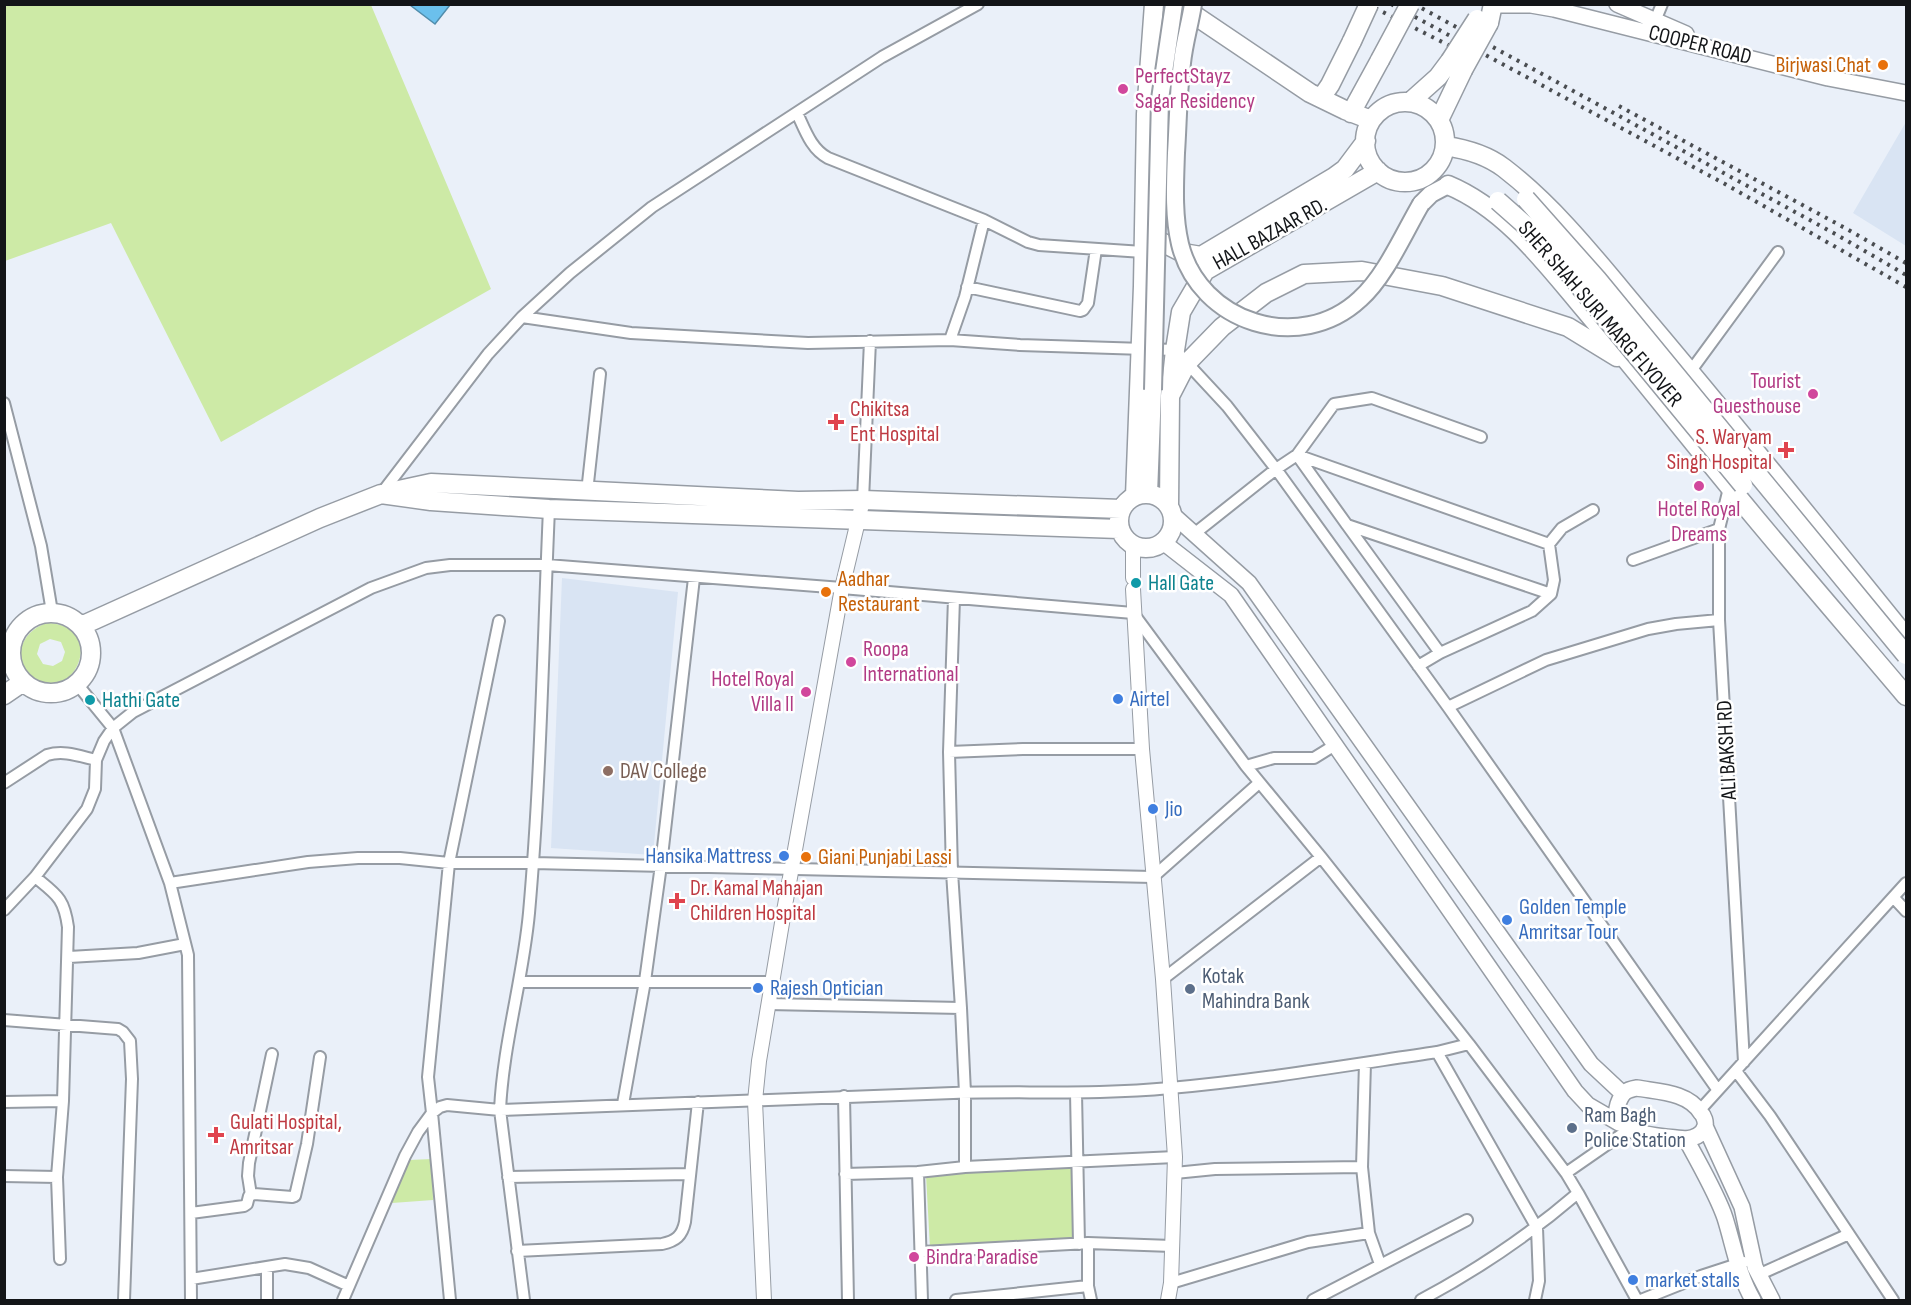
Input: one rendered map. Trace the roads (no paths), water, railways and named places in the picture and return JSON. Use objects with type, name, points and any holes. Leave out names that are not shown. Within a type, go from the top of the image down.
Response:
[{"type":"highway","points":[[1142,495],[1140,348],[1146,114],[1154,4]]},
{"type":"highway","points":[[1176,4],[1321,98],[1371,120]]},
{"type":"highway","points":[[1321,98],[1330,85],[1370,4]]},
{"type":"highway","points":[[1351,113],[1410,4]]},
{"type":"highway","points":[[1439,120],[1457,66],[1482,16],[1493,5]]},
{"type":"highway","points":[[1410,102],[1438,77],[1457,66]]},
{"type":"highway","points":[[1398,102],[1410,102],[1432,111],[1439,120],[1445,136],[1445,146],[1438,166],[1417,181],[1403,182],[1390,179],[1378,171],[1370,161],[1366,149],[1371,120],[1384,108],[1398,102]]},
{"type":"highway","points":[[1144,243],[1201,256],[1278,212],[1345,169],[1366,141]]},
{"type":"highway","points":[[1445,146],[1492,160],[1545,205],[1591,255],[1690,372],[1906,637]]},
{"type":"highway","name":"SHER SHAH SURI MARG FLYOVER","points":[[1478,155],[1526,199],[1597,279],[1906,655]]},
{"type":"highway","name":"HALL BAZAAR RD.","points":[[1171,511],[1161,393],[1175,350],[1181,312],[1205,271],[1378,171]]},
{"type":"highway","name":"SHER SHAH SURI MARG FLYOVER","points":[[1448,185],[1460,184],[1488,192],[1524,224],[1558,260],[1906,678]]},
{"type":"highway","points":[[1448,185],[1473,198],[1521,238],[1547,265],[1906,696]]},
{"type":"highway","points":[[1161,393],[1222,327],[1266,293],[1304,274],[1362,271],[1442,286],[1568,327],[1633,368]]},
{"type":"highway","points":[[81,626],[320,518],[381,494],[431,483],[798,501],[863,500],[1121,509]]},
{"type":"highway","points":[[381,494],[431,501],[549,509],[1119,529]]},
{"type":"highway","points":[[1142,495],[1164,501],[1171,511],[1173,525],[1170,534],[1163,542],[1149,549],[1133,546],[1127,542],[1119,529],[1121,509],[1127,501],[1142,495]]},
{"type":"highway","points":[[52,612],[63,614],[81,626],[87,636],[91,656],[89,666],[77,684],[56,693],[33,689],[23,682],[7,660],[11,643],[21,625],[38,614],[52,612]]},
{"type":"highway","points":[[4,695],[23,682]]},
{"type":"main road","points":[[1142,495],[1161,393],[1160,99],[1176,4]]},
{"type":"main road","points":[[1193,4],[1182,61],[1179,97],[1176,166],[1177,226],[1188,266],[1197,282],[1211,297],[1231,312],[1254,323],[1276,328],[1299,327],[1323,322],[1344,312],[1372,287],[1421,204],[1431,194],[1448,185]]},
{"type":"main road","points":[[1617,4],[1730,52]]},
{"type":"main road","name":"COOPER ROAD","points":[[1493,5],[1532,5],[1554,9],[1828,78],[1906,93]]},
{"type":"main road","points":[[1171,511],[1249,583],[1591,1064],[1622,1093]]},
{"type":"main road","points":[[1163,542],[1231,595],[1575,1091],[1588,1105],[1624,1127],[1686,1139],[1695,1137],[1705,1126]]},
{"type":"main road","points":[[1624,1127],[1617,1108],[1622,1093],[1627,1089],[1637,1088],[1682,1096],[1700,1110],[1742,1207],[1753,1260],[1758,1275],[1772,1300]]},
{"type":"main road","points":[[1686,1139],[1724,1216],[1736,1264],[1753,1300]]},
{"type":"street","points":[[381,494],[488,354],[522,317],[570,273],[652,207],[882,57],[978,4]]},
{"type":"street","points":[[1655,21],[1662,4]]},
{"type":"street","points":[[797,113],[816,149],[828,158],[984,220],[1028,242],[1096,249],[1144,243]]},
{"type":"street","points":[[950,340],[959,318],[984,220]]},
{"type":"street","points":[[967,287],[1080,311],[1088,303],[1096,249]]},
{"type":"street","points":[[1690,372],[1778,252]]},
{"type":"street","points":[[522,317],[631,333],[808,343],[950,340],[1020,345],[1175,350],[1227,406],[1276,469],[1448,707],[1718,1089]]},
{"type":"street","points":[[764,1300],[755,1101],[759,1060],[842,588],[863,500],[870,341]]},
{"type":"street","points":[[587,492],[600,374]]},
{"type":"street","points":[[1194,534],[1276,469],[1298,455],[1334,404],[1372,398],[1481,437]]},
{"type":"street","points":[[4,403],[41,546],[52,612]]},
{"type":"street","name":"ALI BAKSH RD","points":[[1744,1062],[1719,620],[1719,529],[1729,486],[1748,442]]},
{"type":"street","points":[[1298,455],[1440,653]]},
{"type":"street","points":[[1298,455],[1549,544]]},
{"type":"street","points":[[524,1300],[500,1110],[501,1086],[520,982],[529,915],[542,725],[549,509]]},
{"type":"street","points":[[1418,666],[1440,653],[1532,611],[1551,594],[1554,580],[1549,544],[1562,528],[1593,510]]},
{"type":"street","points":[[1347,525],[1551,594]]},
{"type":"street","points":[[1633,560],[1719,529]]},
{"type":"street","points":[[1133,546],[1133,614],[1142,749],[1163,979],[1175,1173],[1171,1283],[1168,1300]]},
{"type":"street","points":[[4,910],[35,877],[87,809],[95,789],[96,760],[104,741],[113,728],[133,712],[371,588],[426,568],[546,566],[842,588],[1133,614],[1259,783],[1322,857],[1469,1044],[1566,1173],[1639,1300],[1701,1275],[1753,1260]]},
{"type":"street","points":[[623,1104],[645,981],[661,865],[694,578]]},
{"type":"street","points":[[954,598],[949,752],[952,873],[965,1093],[965,1167]]},
{"type":"street","points":[[1448,707],[1565,653],[1648,629],[1719,620]]},
{"type":"street","points":[[450,1300],[428,1077],[449,863],[499,621]]},
{"type":"street","points":[[77,684],[113,728],[170,882],[185,944],[189,973],[191,1300]]},
{"type":"street","points":[[1246,766],[1274,758],[1314,758],[1335,745]]},
{"type":"street","points":[[949,752],[1023,749],[1142,749]]},
{"type":"street","points":[[4,783],[47,755],[54,753],[63,752],[96,760]]},
{"type":"street","points":[[170,882],[308,862],[358,858],[400,858],[449,863],[661,865],[1153,877],[1259,783]]},
{"type":"street","points":[[1163,979],[1322,857]]},
{"type":"street","points":[[35,877],[63,902],[66,909],[69,957],[63,1101],[57,1178],[60,1259]]},
{"type":"street","points":[[1700,1110],[1906,883]]},
{"type":"street","points":[[1894,898],[1906,910]]},
{"type":"street","points":[[69,957],[138,953],[185,944]]},
{"type":"street","points":[[520,982],[771,982]]},
{"type":"street","points":[[768,1004],[961,1008]]},
{"type":"street","points":[[4,1020],[118,1029],[130,1041],[132,1079],[124,1300]]},
{"type":"street","points":[[343,1300],[405,1156],[432,1113],[447,1105],[500,1110],[844,1096],[1076,1093],[1169,1088],[1365,1063],[1437,1052],[1469,1044]]},
{"type":"street","points":[[1437,1052],[1537,1228],[1539,1281],[1535,1300]]},
{"type":"street","points":[[191,1213],[244,1206],[251,1195],[248,1176],[249,1163],[272,1054]]},
{"type":"street","points":[[251,1195],[295,1196],[307,1144],[320,1058]]},
{"type":"street","points":[[1365,1063],[1362,1167],[1369,1233],[1380,1264]]},
{"type":"street","points":[[1736,1071],[1770,1116],[1893,1300]]},
{"type":"street","points":[[1076,1093],[1077,1163],[1091,1300]]},
{"type":"street","points":[[844,1096],[848,1300]]},
{"type":"street","points":[[4,1102],[63,1101]]},
{"type":"street","points":[[517,1251],[670,1242],[678,1238],[683,1231],[698,1102]]},
{"type":"street","points":[[1566,1173],[1624,1127]]},
{"type":"street","points":[[845,1174],[1174,1157]]},
{"type":"street","points":[[1175,1173],[1215,1169],[1362,1167]]},
{"type":"street","points":[[918,1172],[922,1300]]},
{"type":"street","points":[[508,1178],[690,1174]]},
{"type":"street","points":[[4,1176],[57,1178]]},
{"type":"street","points":[[1421,1300],[1469,1275],[1537,1228],[1578,1193]]},
{"type":"street","points":[[1313,1300],[1467,1220]]},
{"type":"street","points":[[1171,1283],[1308,1242],[1369,1233]]},
{"type":"street","points":[[1758,1275],[1849,1234]]},
{"type":"street","points":[[922,1252],[1084,1244],[1172,1246]]},
{"type":"street","points":[[191,1279],[297,1264],[349,1286]]},
{"type":"street","points":[[267,1267],[267,1300]]},
{"type":"street","points":[[956,1300],[1088,1286]]},
{"type":"water","points":[[410,5],[450,5],[435,24]]},
{"type":"railway","points":[[1367,4],[1470,56]]},
{"type":"railway","points":[[1391,4],[1725,184],[1906,287]]},
{"type":"railway","points":[[1414,4],[1839,236],[1906,275]]},
{"type":"railway","points":[[1619,106],[1906,263]]},
{"type":"place","name":"Birjwasi Chat","points":[[1883,65]]},
{"type":"place","name":"PerfectStayz Sagar Residency","points":[[1123,89]]},
{"type":"place","name":"Tourist Guesthouse","points":[[1813,394]]},
{"type":"place","name":"Chikitsa Ent Hospital","points":[[836,422]]},
{"type":"place","name":"S. Waryam Singh Hospital","points":[[1786,450]]},
{"type":"place","name":"Hotel Royal Dreams","points":[[1699,486]]},
{"type":"place","name":"Hall Gate","points":[[1136,583]]},
{"type":"place","name":"Aadhar Restaurant","points":[[826,592]]},
{"type":"place","name":"Roopa International","points":[[851,662]]},
{"type":"place","name":"Hotel Royal Villa II","points":[[806,692]]},
{"type":"place","name":"Airtel","points":[[1118,699]]},
{"type":"place","name":"Hathi Gate","points":[[90,700]]},
{"type":"place","name":"DAV College","points":[[608,771]]},
{"type":"place","name":"Jio","points":[[1153,809]]},
{"type":"place","name":"Hansika Mattress","points":[[784,856]]},
{"type":"place","name":"Giani Punjabi Lassi","points":[[806,857]]},
{"type":"place","name":"Dr. Kamal Mahajan Children Hospital","points":[[677,901]]},
{"type":"place","name":"Golden Temple Amritsar Tour","points":[[1507,920]]},
{"type":"place","name":"Rajesh Optician","points":[[758,988]]},
{"type":"place","name":"Kotak Mahindra Bank","points":[[1190,989]]},
{"type":"place","name":"Ram Bagh Police Station","points":[[1572,1128]]},
{"type":"place","name":"Gulati Hospital, Amritsar","points":[[216,1135]]},
{"type":"place","name":"Bindra Paradise","points":[[914,1257]]},
{"type":"place","name":"market stalls","points":[[1633,1280]]}]
